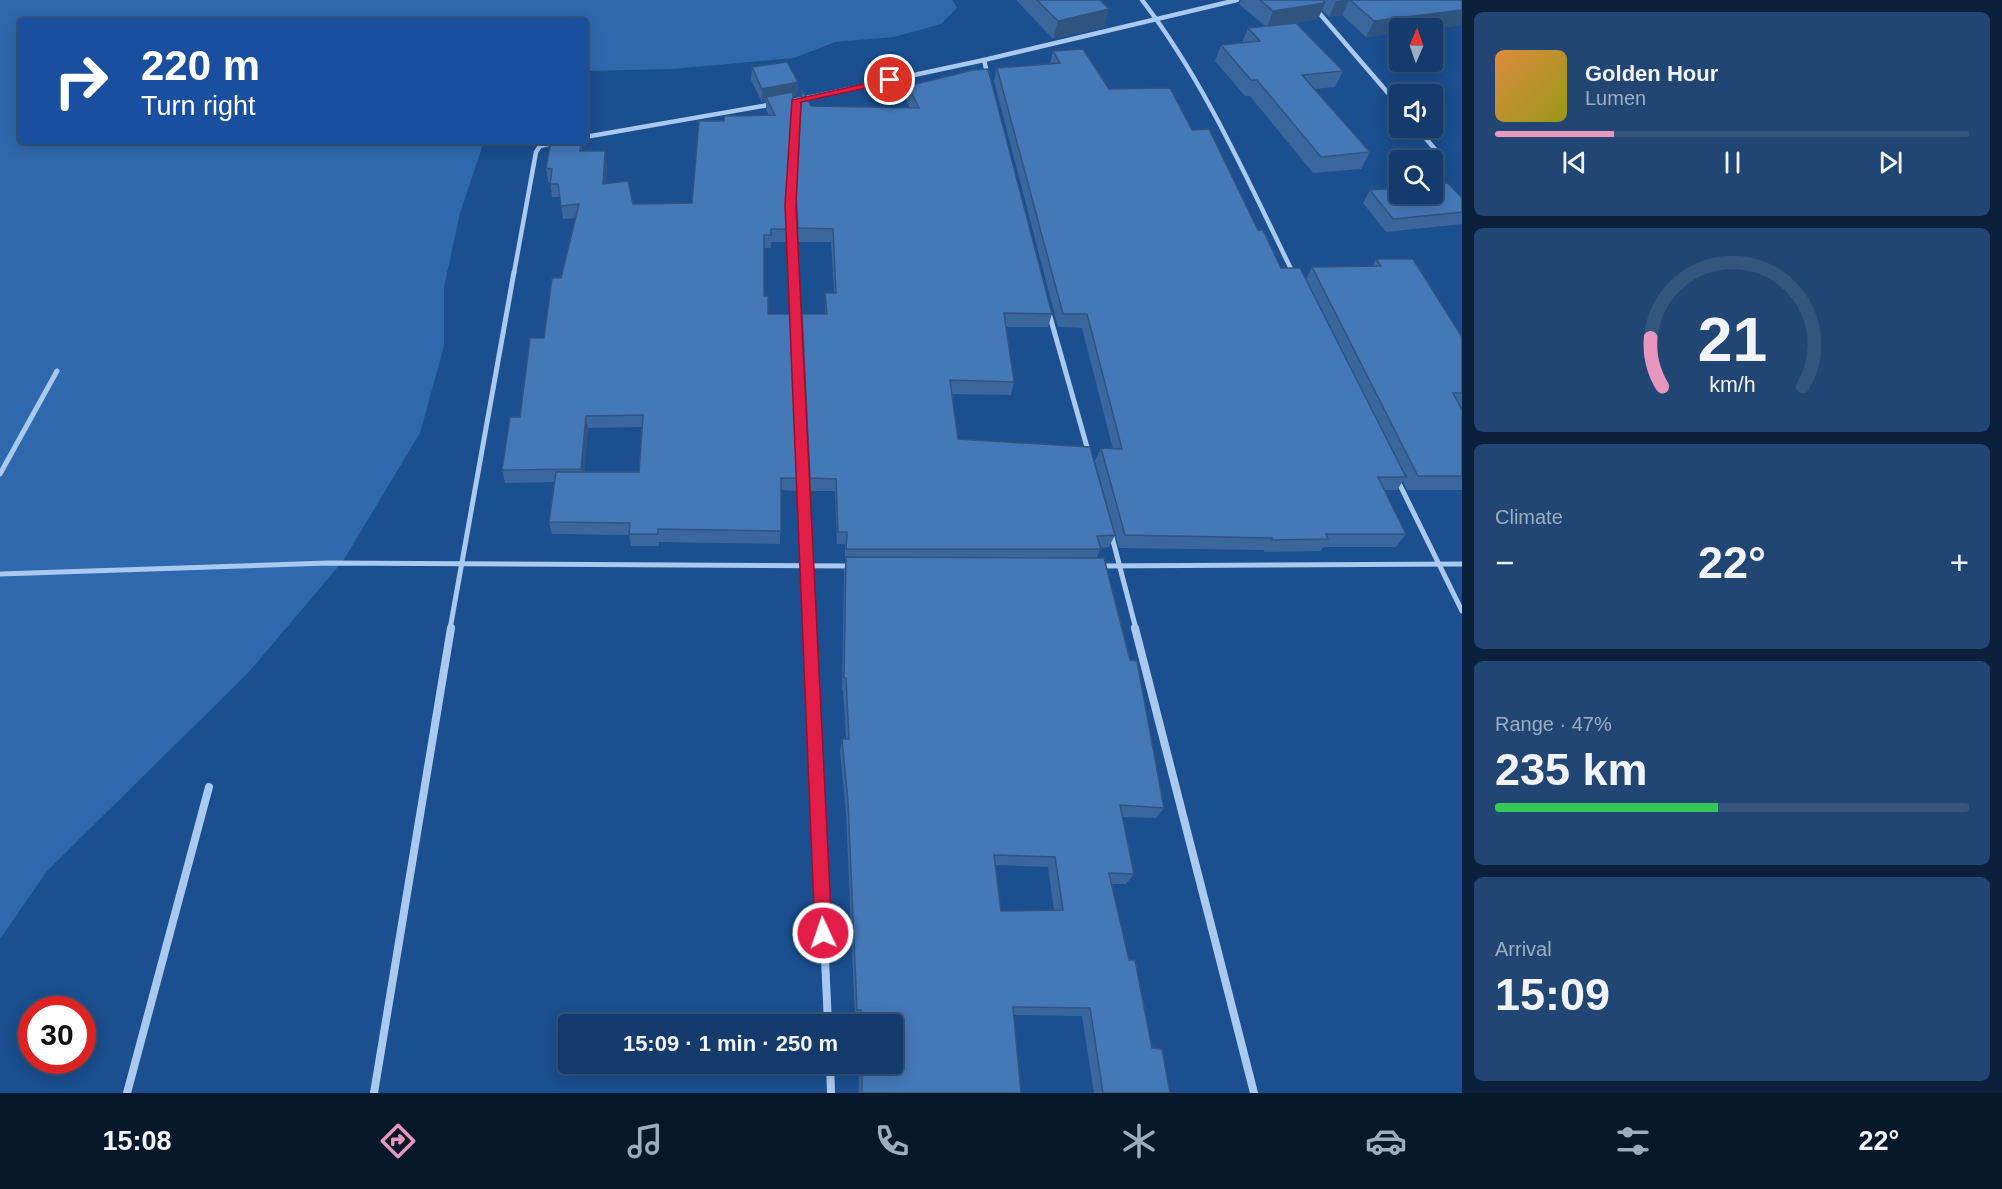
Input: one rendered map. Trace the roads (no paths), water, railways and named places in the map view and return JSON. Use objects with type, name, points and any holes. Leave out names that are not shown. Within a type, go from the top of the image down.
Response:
[{"type":"street","points":[[1142,0],[1158,19],[1215,112],[1295,278]]},
{"type":"street","points":[[588,136],[797,100],[984,60],[1237,0]]},
{"type":"street","points":[[1308,0],[1389,94]]},
{"type":"street","points":[[984,60],[990,83]]},
{"type":"street","points":[[797,100],[791,205],[828,1014]]},
{"type":"street","points":[[1425,138],[1436,150]]},
{"type":"street","points":[[374,1093],[461,564],[536,152],[540,146],[549,144]]},
{"type":"street","points":[[1045,299],[1092,466]]},
{"type":"street","points":[[0,474],[57,371]]},
{"type":"street","points":[[1392,468],[1462,611]]},
{"type":"street","points":[[1108,522],[1254,1093]]},
{"type":"street","points":[[0,574],[328,563],[862,566]]},
{"type":"street","points":[[1087,566],[1462,564]]},
{"type":"street","points":[[127,1093],[209,787]]},
{"type":"street","points":[[830,1074],[831,1093]]}]
